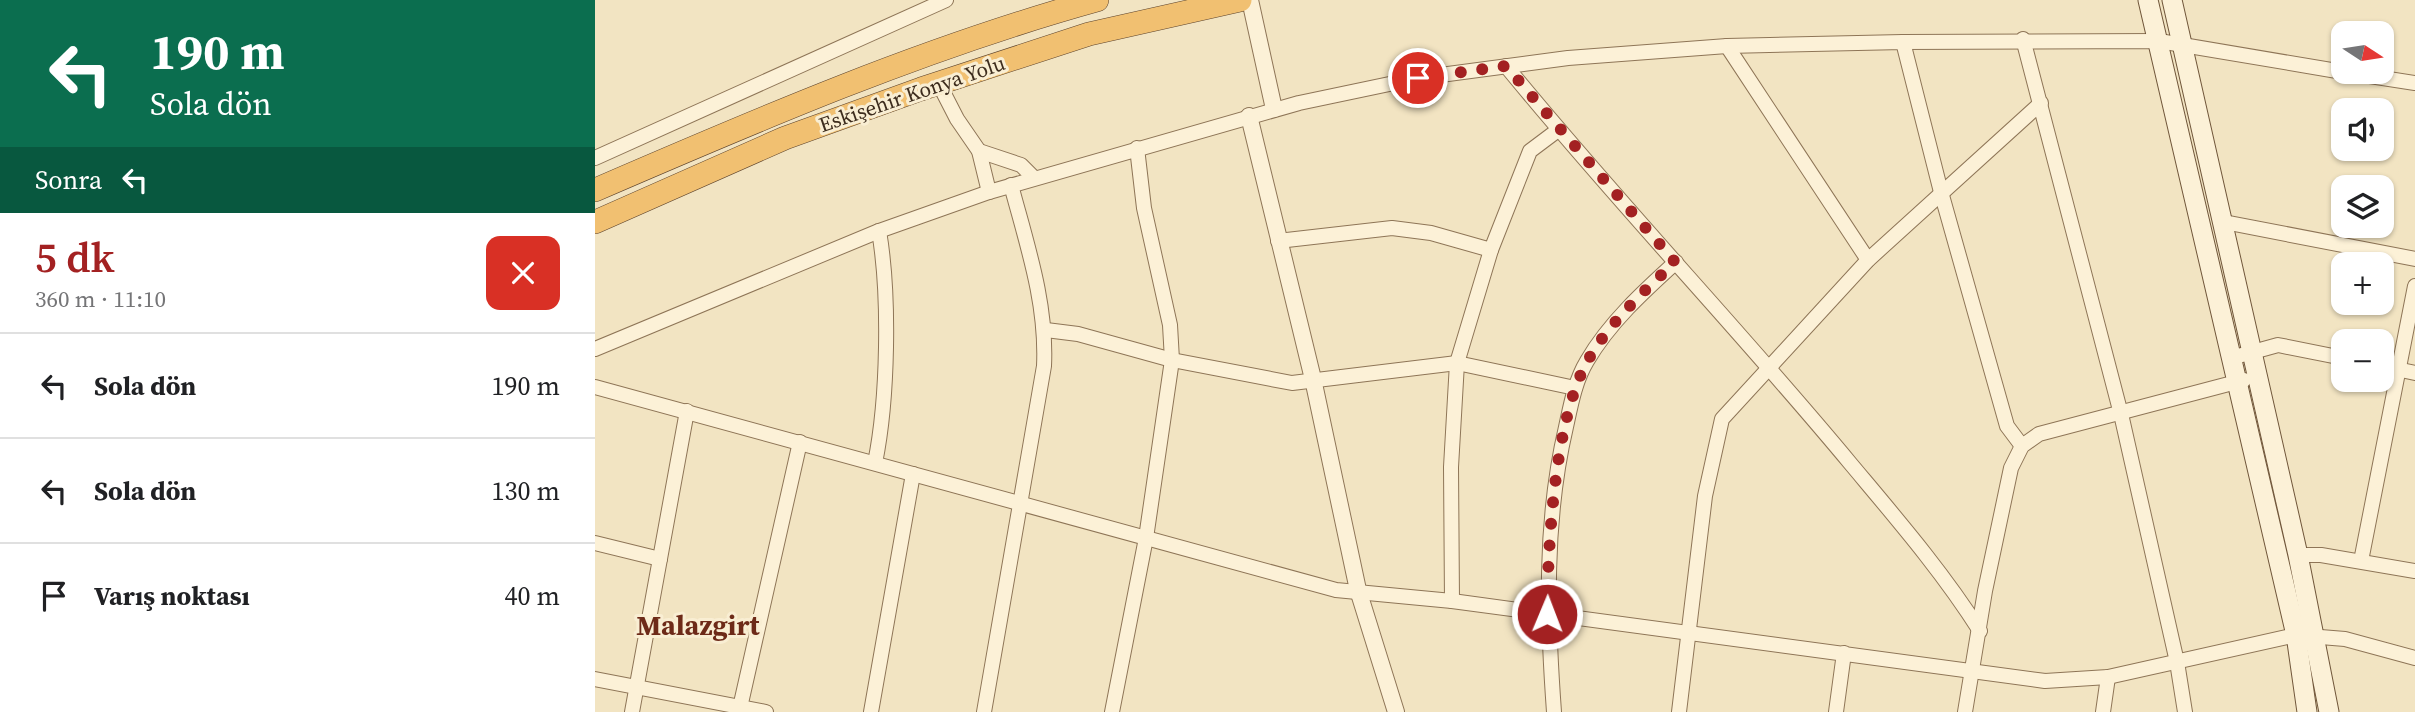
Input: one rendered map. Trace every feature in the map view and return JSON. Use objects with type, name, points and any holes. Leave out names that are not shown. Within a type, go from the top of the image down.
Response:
[{"type":"highway","points":[[595,190],[756,121],[909,61],[1020,21],[1097,0]]},
{"type":"highway","name":"Eskişehir Konya Yolu","points":[[595,222],[785,138],[939,84],[1089,34],[1240,0]]},
{"type":"main road","points":[[2148,0],[2236,382],[2329,712]]},
{"type":"main road","points":[[2172,0],[2298,555],[2306,635],[2307,712]]},
{"type":"street","points":[[595,158],[946,0]]},
{"type":"street","points":[[1250,0],[1274,109]]},
{"type":"street","points":[[2023,39],[2042,103],[2121,414],[2177,662],[2185,712]]},
{"type":"street","points":[[595,349],[879,231],[1010,185],[1274,109],[1418,78],[1506,66],[1727,46],[2023,39],[2159,41],[2331,70]]},
{"type":"street","points":[[1903,42],[1941,192],[2007,426],[2022,446]]},
{"type":"street","points":[[1727,46],[1868,260]]},
{"type":"street","points":[[1506,66],[1558,130],[1768,366],[1950,583],[1980,631]]},
{"type":"street","points":[[2394,80],[2415,83]]},
{"type":"street","points":[[939,84],[957,119],[979,151],[989,192]]},
{"type":"street","points":[[1679,712],[1705,496],[1722,419],[1868,260],[2042,103]]},
{"type":"street","points":[[1249,116],[1313,379],[1358,590],[1396,712]]},
{"type":"street","points":[[1452,601],[1451,467],[1457,363],[1490,250],[1529,151],[1558,130]]},
{"type":"street","points":[[1112,712],[1146,538],[1172,360],[1170,325],[1144,208],[1137,148]]},
{"type":"street","points":[[979,151],[1021,165],[1034,178]]},
{"type":"street","points":[[984,712],[1044,366],[1046,330],[1033,266],[1010,185]]},
{"type":"street","points":[[2224,222],[2415,259]]},
{"type":"street","points":[[1278,241],[1392,228],[1431,233],[1490,250]]},
{"type":"street","points":[[875,463],[884,372],[883,256],[879,231]]},
{"type":"street","points":[[1554,712],[1547,614],[1548,553],[1561,449],[1575,388],[1587,360],[1637,298],[1675,262]]},
{"type":"street","points":[[2361,561],[2415,286]]},
{"type":"street","points":[[1046,330],[1078,334],[1172,360],[1292,383],[1457,363],[1549,380],[1575,388]]},
{"type":"street","points":[[2231,358],[2277,345],[2331,356]]},
{"type":"street","points":[[2394,369],[2415,373]]},
{"type":"street","points":[[1965,712],[1985,591],[2011,468],[2022,446],[2039,434],[2257,377]]},
{"type":"street","points":[[595,387],[1336,590],[1452,601],[2045,681],[2108,677],[2306,635],[2379,647],[2415,658]]},
{"type":"street","points":[[632,712],[687,411]]},
{"type":"street","points":[[740,709],[800,442]]},
{"type":"street","points":[[870,712],[913,474]]},
{"type":"street","points":[[595,543],[660,559]]},
{"type":"street","points":[[2298,555],[2321,555],[2415,571]]},
{"type":"street","points":[[1836,712],[1844,653]]},
{"type":"street","points":[[2103,712],[2108,677]]},
{"type":"street","points":[[595,679],[766,712]]},
{"type":"district","name":"Malazgirt","points":[[698,625]]},
{"type":"route","points":[[1418,78],[1506,66],[1558,130],[1675,262],[1637,298],[1587,360],[1575,388],[1561,449],[1548,553],[1547,614]]}]
